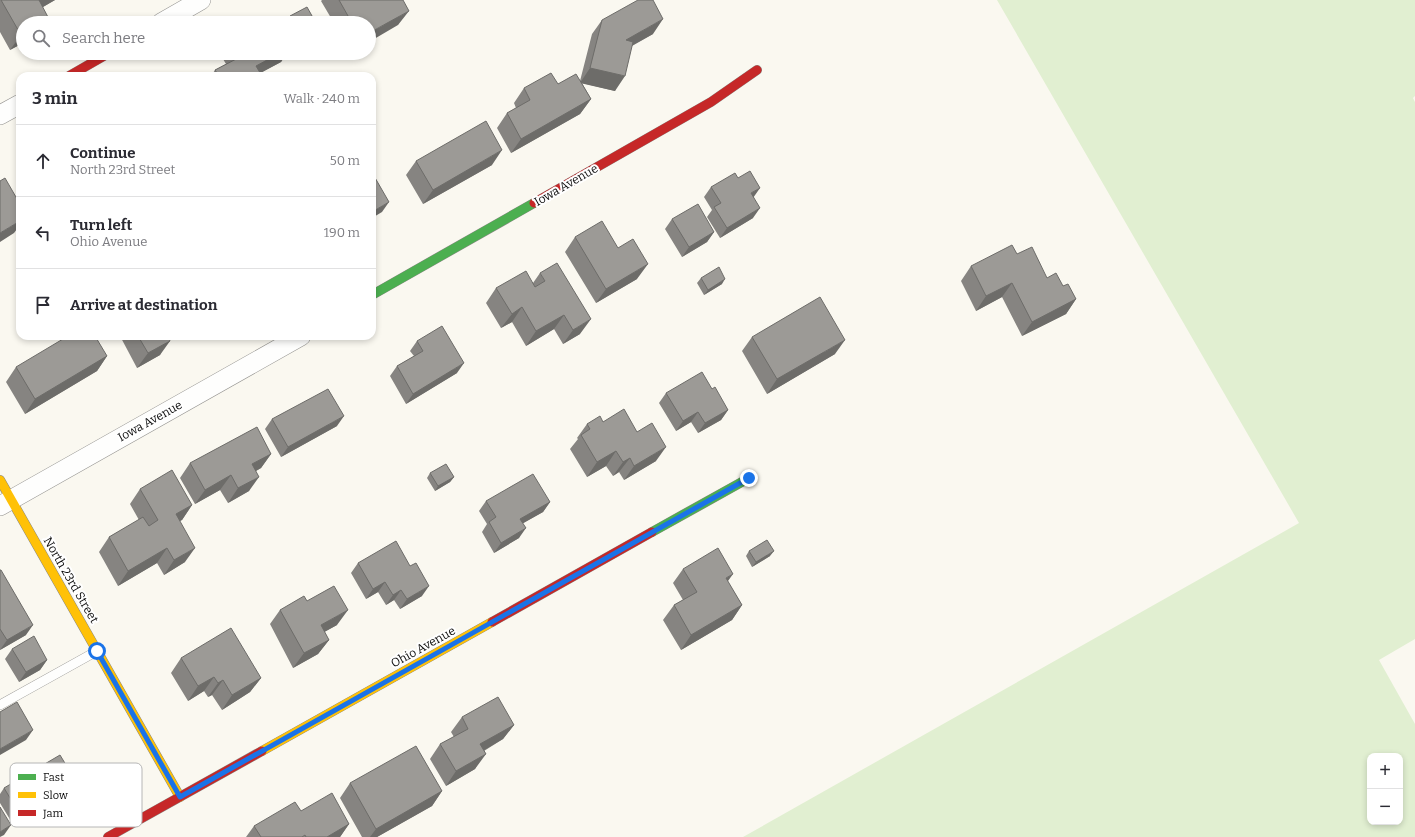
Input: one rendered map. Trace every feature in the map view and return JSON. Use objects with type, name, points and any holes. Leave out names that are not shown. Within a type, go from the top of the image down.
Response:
[{"type":"street","points":[[173,16],[201,0]]},
{"type":"street","points":[[76,72],[97,60]]},
{"type":"street","name":"Iowa Avenue","points":[[376,294],[711,102],[757,70]]},
{"type":"street","points":[[0,115],[16,106]]},
{"type":"street","name":"Iowa Avenue","points":[[6,503],[294,340]]},
{"type":"street","name":"Ohio Avenue","points":[[142,818],[749,478]]},
{"type":"street","name":"North 23rd Street","points":[[0,480],[6,503],[97,651],[180,797]]},
{"type":"street","name":"Ohio Avenue","points":[[108,837],[126,827]]},
{"type":"lane","points":[[0,705],[97,651]]},
{"type":"green space","points":[[997,0],[1415,0],[1415,96],[1413,98],[1415,102],[1415,639],[1379,660],[1415,724],[1415,837],[743,837],[1299,523]]},
{"type":"building","points":[[1,0],[39,0],[47,16],[16,16],[16,26]]},
{"type":"building","points":[[339,0],[403,0],[409,11],[376,29],[376,16],[348,16]]},
{"type":"building","points":[[638,0],[653,0],[663,19],[626,40],[633,42],[625,76],[590,68],[602,20]]},
{"type":"building","points":[[307,7],[312,16],[290,16]]},
{"type":"building","points":[[234,60],[267,60],[256,66],[260,72],[216,72],[215,70]]},
{"type":"building","points":[[551,73],[558,84],[576,74],[591,99],[521,139],[507,113],[530,100],[524,88]]},
{"type":"building","points":[[486,121],[502,150],[433,190],[416,161]]},
{"type":"building","points":[[750,171],[760,188],[751,193],[760,208],[727,228],[714,207],[721,203],[711,187],[735,173],[738,178]]},
{"type":"building","points":[[5,178],[16,197],[16,223],[0,233],[0,181]]},
{"type":"building","points":[[376,179],[389,202],[376,210]]},
{"type":"building","points":[[698,204],[714,232],[689,247],[672,219]]},
{"type":"building","points":[[602,221],[618,248],[633,239],[648,264],[606,289],[575,237]]},
{"type":"building","points":[[1012,245],[1017,254],[1032,247],[1047,278],[1056,273],[1063,286],[1068,284],[1076,299],[1032,322],[1012,283],[986,296],[971,266]]},
{"type":"building","points":[[557,263],[591,319],[573,330],[564,315],[536,331],[522,307],[512,314],[496,288],[526,271],[535,287],[545,281],[540,273]]},
{"type":"building","points":[[719,267],[725,279],[708,290],[701,278]]},
{"type":"building","points":[[820,297],[845,340],[777,379],[752,337]]},
{"type":"building","points":[[442,326],[464,363],[413,394],[397,366],[423,351],[417,341]]},
{"type":"building","points":[[61,340],[97,340],[107,356],[35,399],[16,367]]},
{"type":"building","points":[[140,340],[170,340],[170,341],[148,353]]},
{"type":"building","points":[[702,372],[712,389],[715,387],[728,410],[705,423],[698,412],[683,421],[666,393]]},
{"type":"building","points":[[328,389],[344,416],[288,447],[272,419]]},
{"type":"building","points":[[624,409],[637,432],[652,423],[666,447],[634,466],[630,458],[623,462],[616,451],[597,462],[581,435],[590,429],[587,424],[600,416],[603,422]]},
{"type":"building","points":[[257,427],[271,454],[252,464],[259,477],[238,488],[231,475],[205,490],[190,463]]},
{"type":"building","points":[[446,464],[454,477],[438,486],[430,473]]},
{"type":"building","points":[[172,470],[192,505],[176,514],[195,548],[174,560],[167,548],[128,571],[109,537],[143,517],[149,526],[158,520],[140,489]]},
{"type":"building","points":[[533,474],[550,502],[520,519],[526,528],[501,543],[489,522],[496,517],[486,501]]},
{"type":"building","points":[[767,540],[774,551],[756,562],[749,551]]},
{"type":"building","points":[[396,541],[410,566],[416,563],[429,586],[407,599],[401,590],[393,595],[385,582],[373,589],[358,563]]},
{"type":"building","points":[[718,548],[733,574],[726,578],[742,605],[691,635],[674,605],[697,592],[683,569]]},
{"type":"building","points":[[0,570],[33,625],[7,640],[0,629]]},
{"type":"building","points":[[334,586],[348,610],[321,625],[329,640],[304,653],[280,610],[304,596],[307,601]]},
{"type":"building","points":[[231,628],[261,678],[232,695],[223,680],[218,683],[214,677],[198,686],[181,658]]},
{"type":"building","points":[[34,636],[47,660],[26,672],[12,649]]},
{"type":"building","points":[[498,697],[514,725],[480,744],[486,754],[456,771],[440,744],[468,729],[462,717]]},
{"type":"building","points":[[17,702],[33,730],[0,749],[0,712]]},
{"type":"building","points":[[416,746],[442,791],[376,829],[350,783]]},
{"type":"building","points":[[60,755],[65,763],[46,763]]},
{"type":"building","points":[[10,784],[10,798],[4,788]]},
{"type":"building","points":[[332,793],[349,824],[327,837],[306,837],[305,835],[302,837],[261,837],[254,826],[295,802],[301,811]]},
{"type":"building","points":[[0,807],[10,826],[0,832]]},
{"type":"traffic: fast","points":[[376,293],[534,203]]},
{"type":"traffic: fast","points":[[652,532],[749,478]]},
{"type":"traffic: slow","points":[[0,480],[180,797]]},
{"type":"traffic: slow","points":[[262,751],[492,622]]},
{"type":"traffic: jam","points":[[76,72],[97,60]]},
{"type":"traffic: jam","points":[[534,203],[711,102],[757,70]]},
{"type":"traffic: jam","points":[[492,622],[652,532]]},
{"type":"traffic: jam","points":[[142,818],[262,751]]},
{"type":"traffic: jam","points":[[108,837],[126,827]]},
{"type":"route","points":[[97,651],[180,797],[749,478]]}]
